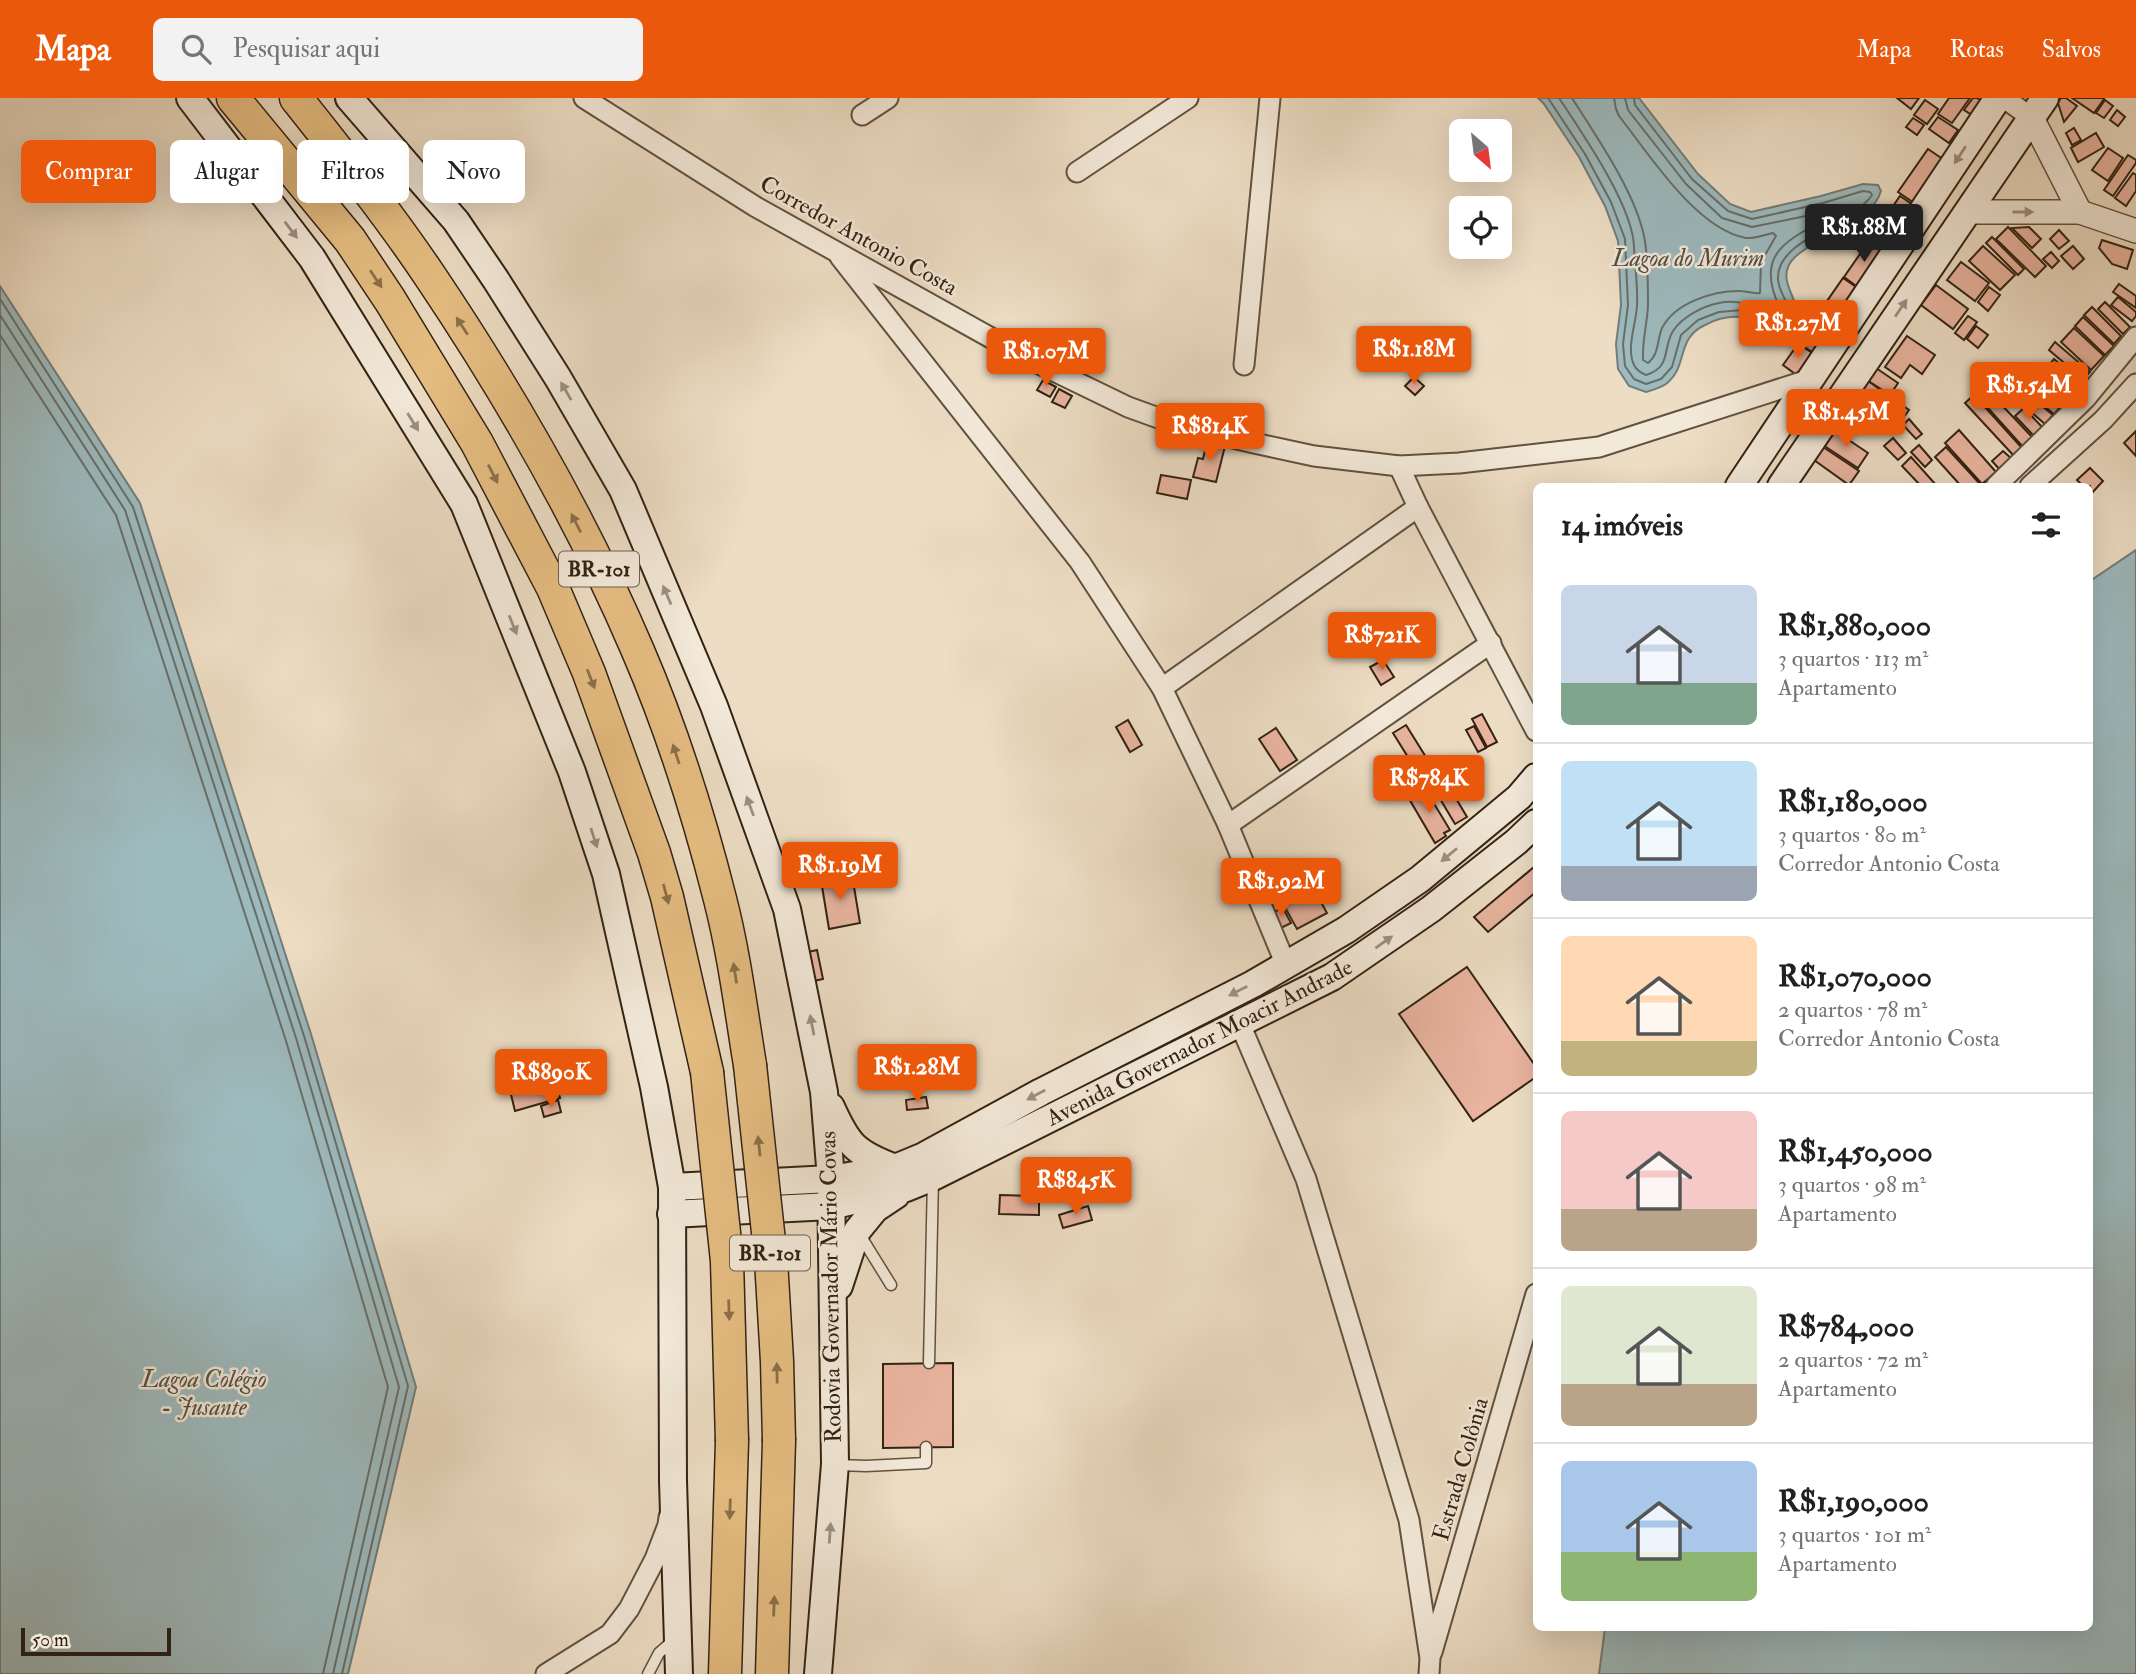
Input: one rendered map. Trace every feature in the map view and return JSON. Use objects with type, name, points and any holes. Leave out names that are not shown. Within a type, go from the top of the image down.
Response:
[{"type":"highway","name":"BR-101","points":[[233,98],[350,240],[477,443],[553,589],[589,673],[654,853],[667,897],[707,1072],[727,1261],[732,1441],[725,1674]]},
{"type":"highway","name":"BR-101","points":[[296,98],[430,275],[522,420],[556,482],[633,640],[668,729],[704,839],[729,940],[750,1065],[771,1260],[779,1441],[772,1674]]},
{"type":"main road","points":[[190,98],[312,258],[464,504],[572,772],[606,874],[654,1087],[672,1187],[673,1481],[679,1674]]},
{"type":"main road","name":"Rodovia Governador Mário Covas","points":[[349,98],[456,221],[558,378],[623,490],[714,706],[787,909],[824,1092],[831,1179],[835,1464],[818,1674]]},
{"type":"main road","points":[[1741,483],[1998,98]]},
{"type":"main road","points":[[1782,483],[2038,108]]},
{"type":"main road","name":"Avenida Governador Moacir Andrade","points":[[929,1167],[1041,1092],[1253,984],[1346,930],[1420,879],[1519,797],[1533,781]]},
{"type":"main road","name":"Avenida Governador Moacir Andrade","points":[[671,1214],[831,1206],[929,1167],[1240,1024],[1332,977],[1431,909],[1516,842],[1533,825]]},
{"type":"main road","points":[[824,1092],[847,1140],[860,1153],[900,1178],[857,1231],[845,1273],[833,1301]]},
{"type":"main road","name":"Avenida Governador Moacir Andrade","points":[[672,1187],[900,1178]]},
{"type":"street","name":"Corredor Antonio Costa","points":[[584,98],[756,207],[1027,358],[1128,407],[1175,424],[1254,443],[1314,456],[1399,466],[1459,463],[1599,447],[1811,379]]},
{"type":"street","points":[[862,115],[888,98]]},
{"type":"street","points":[[1077,172],[1188,98]]},
{"type":"street","points":[[1244,365],[1269,98]]},
{"type":"street","points":[[2004,98],[2038,108],[2080,212]]},
{"type":"street","points":[[1967,212],[2080,212],[2136,231]]},
{"type":"street","points":[[835,251],[1080,562],[1162,688],[1228,825],[1286,965]]},
{"type":"street","points":[[1999,483],[2086,398],[2136,337]]},
{"type":"street","points":[[2033,483],[2103,420],[2136,384]]},
{"type":"street","points":[[1399,466],[1533,725]]},
{"type":"street","points":[[1162,688],[1418,507]]},
{"type":"street","points":[[1228,825],[1491,643]]},
{"type":"street","points":[[1240,1024],[1306,1179],[1409,1520],[1429,1666]]},
{"type":"street","name":"Estrada Colônia","points":[[1429,1666],[1533,1304]]},
{"type":"street","points":[[546,1674],[610,1634],[629,1609],[668,1525],[673,1481]]},
{"type":"lane","points":[[929,1167],[929,1363]]},
{"type":"lane","points":[[857,1231],[891,1286]]},
{"type":"lane","points":[[835,1464],[866,1466],[926,1463],[926,1447]]},
{"type":"lane","points":[[648,1674],[659,1653],[677,1637]]},
{"type":"water","name":"Lagoa do Murim","points":[[1538,98],[1639,98],[1698,174],[1730,204],[1751,212],[1863,184],[1878,185],[1881,191],[1867,212],[1805,249],[1788,266],[1786,276],[1797,310],[1791,324],[1780,328],[1736,317],[1709,323],[1689,338],[1673,377],[1666,384],[1646,392],[1629,386],[1618,369],[1616,344],[1621,305],[1618,241],[1605,206],[1579,157]]},
{"type":"water","name":"Lagoa Colégio - Jusante","points":[[0,286],[140,503],[311,1034],[416,1387],[348,1674],[0,1674]]},
{"type":"water","points":[[2136,550],[2136,1674],[1599,1674],[1605,1631],[2093,1631],[2093,579]]},
{"type":"building","points":[[1897,98],[1919,98],[1911,109]]},
{"type":"building","points":[[1949,98],[1970,98],[1952,123],[1938,114]]},
{"type":"building","points":[[1973,98],[1987,105],[1978,119],[1964,110]]},
{"type":"building","points":[[2061,98],[2066,98],[2077,106],[2064,122],[2058,103]]},
{"type":"building","points":[[2072,98],[2102,98],[2104,99],[2094,113]]},
{"type":"building","points":[[1925,100],[1938,109],[1927,124],[1914,115]]},
{"type":"building","points":[[2105,100],[2113,106],[2104,118],[2096,113]]},
{"type":"building","points":[[2117,110],[2125,117],[2118,126],[2110,120]]},
{"type":"building","points":[[1938,117],[1958,130],[1949,143],[1929,129]]},
{"type":"building","points":[[1913,118],[1924,125],[1917,135],[1906,127]]},
{"type":"building","points":[[2074,128],[2081,140],[2072,145],[2066,133]]},
{"type":"building","points":[[2096,133],[2104,147],[2078,162],[2071,148]]},
{"type":"building","points":[[2108,148],[2123,158],[2108,181],[2092,170]]},
{"type":"building","points":[[1928,149],[1947,162],[1917,205],[1898,192]]},
{"type":"building","points":[[2128,155],[2136,160],[2136,163],[2113,196],[2104,190]]},
{"type":"building","points":[[2133,173],[2136,175],[2136,191],[2126,206],[2115,198]]},
{"type":"building","points":[[1900,196],[1913,205],[1883,248],[1870,240]]},
{"type":"building","points":[[2008,227],[2046,266],[2035,277],[1996,239]]},
{"type":"building","points":[[2029,227],[2041,239],[2032,248],[2012,228]]},
{"type":"building","points":[[2059,230],[2069,241],[2059,249],[2050,239]]},
{"type":"building","points":[[1992,237],[2024,269],[2018,275],[1986,243]]},
{"type":"building","points":[[2102,240],[2133,250],[2127,269],[2112,264],[2099,248]]},
{"type":"building","points":[[1869,241],[1884,252],[1859,288],[1844,277]]},
{"type":"building","points":[[1983,246],[2015,275],[2000,290],[1969,261]]},
{"type":"building","points":[[2073,246],[2084,259],[2073,269],[2061,256]]},
{"type":"building","points":[[2051,252],[2059,261],[2052,268],[2043,259]]},
{"type":"building","points":[[1961,262],[1989,283],[1975,301],[1947,280]]},
{"type":"building","points":[[1843,278],[1859,289],[1814,353],[1798,343]]},
{"type":"building","points":[[2119,284],[2136,296],[2136,308],[2113,292]]},
{"type":"building","points":[[1936,285],[1968,309],[1953,329],[1921,305]]},
{"type":"building","points":[[1989,287],[2000,295],[1988,311],[1978,302]]},
{"type":"building","points":[[2118,297],[2136,312],[2132,321],[2111,305]]},
{"type":"building","points":[[2105,302],[2130,327],[2123,334],[2098,309]]},
{"type":"building","points":[[2092,307],[2121,336],[2114,344],[2084,315]]},
{"type":"building","points":[[1968,316],[1977,322],[1964,340],[1955,333]]},
{"type":"building","points":[[2083,317],[2114,346],[2105,355],[2075,326]]},
{"type":"building","points":[[1976,326],[1988,335],[1978,348],[1967,339]]},
{"type":"building","points":[[2074,328],[2104,356],[2091,370],[2061,342]]},
{"type":"building","points":[[1907,336],[1935,355],[1922,374],[1910,365],[1901,378],[1885,367]]},
{"type":"building","points":[[2055,342],[2090,372],[2083,379],[2049,350]]},
{"type":"building","points":[[1798,344],[1814,354],[1798,376],[1783,365]]},
{"type":"building","points":[[2054,359],[2081,382],[2072,393],[2045,370]]},
{"type":"building","points":[[1876,368],[1898,383],[1890,395],[1867,380]]},
{"type":"building","points":[[2042,370],[2071,394],[2064,402],[2035,379]]},
{"type":"building","points":[[1414,377],[1424,386],[1415,395],[1405,386]]},
{"type":"building","points":[[1043,380],[1056,387],[1050,397],[1037,390]]},
{"type":"building","points":[[1868,381],[1909,410],[1901,421],[1896,417],[1889,426],[1853,401]]},
{"type":"building","points":[[2033,381],[2062,405],[2054,414],[2025,391]]},
{"type":"building","points":[[1059,389],[1072,396],[1065,408],[1052,402]]},
{"type":"building","points":[[1974,395],[2022,448],[2014,456],[1965,403]]},
{"type":"building","points":[[1997,400],[2033,438],[2023,447],[1988,408]]},
{"type":"building","points":[[2037,402],[2053,415],[2045,424],[2030,411]]},
{"type":"building","points":[[2024,408],[2043,428],[2034,436],[2015,416]]},
{"type":"building","points":[[1909,419],[1922,434],[1916,439],[1903,425]]},
{"type":"building","points":[[1834,430],[1868,453],[1858,468],[1823,445]]},
{"type":"building","points":[[1959,430],[1996,472],[1981,483],[1945,443]]},
{"type":"building","points":[[2136,431],[2136,456],[2124,443]]},
{"type":"building","points":[[1893,438],[1906,453],[1898,460],[1884,446]]},
{"type":"building","points":[[1207,442],[1225,446],[1216,482],[1193,477],[1198,458],[1203,459]]},
{"type":"building","points":[[1919,445],[1932,460],[1925,467],[1911,452]]},
{"type":"building","points":[[1823,447],[1859,471],[1850,483],[1846,483],[1814,460]]},
{"type":"building","points":[[1946,447],[1979,483],[1958,483],[1935,457]]},
{"type":"building","points":[[2003,451],[2013,460],[2001,471],[1992,461]]},
{"type":"building","points":[[1911,457],[1934,483],[1918,483],[1902,466]]},
{"type":"building","points":[[2090,468],[2103,481],[2093,492],[2093,483],[2080,483],[2077,480]]},
{"type":"building","points":[[1161,475],[1191,480],[1187,499],[1157,493]]},
{"type":"building","points":[[1383,660],[1394,677],[1381,685],[1370,667]]},
{"type":"building","points":[[1482,714],[1497,742],[1487,747],[1472,719]]},
{"type":"building","points":[[1128,720],[1142,745],[1130,752],[1116,727]]},
{"type":"building","points":[[1406,725],[1429,762],[1416,770],[1393,733]]},
{"type":"building","points":[[1474,726],[1486,748],[1478,752],[1466,730]]},
{"type":"building","points":[[1276,728],[1297,760],[1280,771],[1259,739]]},
{"type":"building","points":[[1439,770],[1467,817],[1455,824],[1427,777]]},
{"type":"building","points":[[1424,787],[1450,830],[1435,843],[1408,797]]},
{"type":"building","points":[[1533,868],[1533,894],[1488,932],[1474,917]]},
{"type":"building","points":[[852,875],[860,923],[829,929],[821,880]]},
{"type":"building","points":[[1307,876],[1327,913],[1297,929],[1277,893]]},
{"type":"building","points":[[1283,908],[1291,923],[1279,929],[1271,913]]},
{"type":"building","points":[[817,950],[823,979],[805,983],[799,954]]},
{"type":"building","points":[[1467,967],[1533,1063],[1533,1079],[1473,1121],[1399,1014]]},
{"type":"building","points":[[550,1062],[560,1098],[515,1111],[506,1074]]},
{"type":"building","points":[[924,1074],[926,1086],[911,1088],[909,1076]]},
{"type":"building","points":[[926,1097],[928,1108],[907,1110],[906,1100]]},
{"type":"building","points":[[558,1100],[561,1112],[544,1117],[541,1106]]},
{"type":"building","points":[[1000,1195],[1039,1196],[1039,1215],[999,1214]]},
{"type":"building","points":[[1088,1206],[1092,1220],[1063,1228],[1059,1215]]},
{"type":"building","points":[[953,1363],[953,1447],[883,1448],[883,1364]]}]
